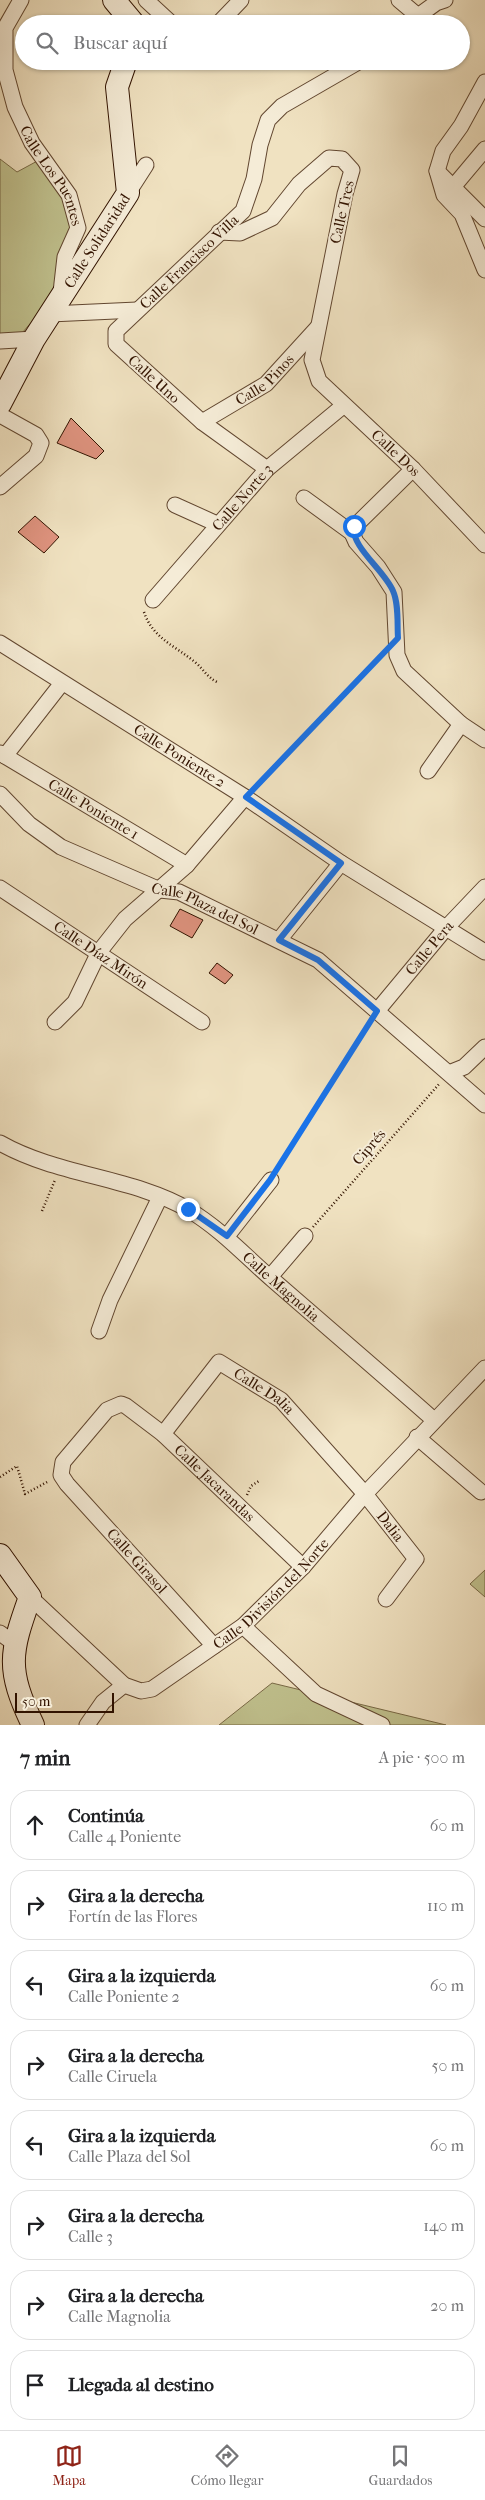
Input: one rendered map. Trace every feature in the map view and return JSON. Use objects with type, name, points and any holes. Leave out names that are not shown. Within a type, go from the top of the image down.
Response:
[{"type":"main road","points":[[114,0],[126,15]]},
{"type":"main road","name":"Calle Solidaridad","points":[[0,404],[34,339],[128,194],[117,87],[123,70]]},
{"type":"main road","points":[[0,1555],[30,1596],[7,1650],[18,1694],[33,1725]]},
{"type":"street","name":"Calle Los Puentes","points":[[21,0],[5,28],[3,39],[6,70],[15,107],[32,144],[69,195],[78,228],[65,257],[55,305]]},
{"type":"street","points":[[146,0],[162,15]]},
{"type":"street","points":[[227,15],[241,0]]},
{"type":"street","points":[[399,0],[409,15]]},
{"type":"street","points":[[420,15],[445,0]]},
{"type":"street","name":"Calle Francisco Villa","points":[[55,305],[137,310],[243,211],[254,178],[260,145],[268,120],[282,106],[344,70]]},
{"type":"street","points":[[485,82],[461,126],[443,151],[437,171],[444,195],[462,214],[485,270]]},
{"type":"street","points":[[454,186],[485,149]]},
{"type":"street","name":"Calle Tres","points":[[219,232],[240,233],[272,218],[299,184],[329,158],[342,160],[352,170],[345,194],[312,360]]},
{"type":"street","points":[[128,194],[146,165]]},
{"type":"street","points":[[437,171],[485,218]]},
{"type":"street","name":"Calle Uno","points":[[137,310],[116,331],[116,344],[202,422],[267,468]]},
{"type":"street","name":"Calle Pinos","points":[[202,422],[266,384],[319,326]]},
{"type":"street","points":[[0,341],[34,339]]},
{"type":"street","name":"Calle Dos","points":[[312,360],[319,381],[343,406],[413,469],[485,545]]},
{"type":"street","name":"Calle Norte 3","points":[[154,600],[217,524],[267,468],[343,406]]},
{"type":"street","points":[[0,415],[36,435],[41,443],[36,456],[0,487]]},
{"type":"street","points":[[352,533],[354,526],[413,469]]},
{"type":"street","points":[[304,498],[352,533],[356,542],[378,567],[394,592],[398,638],[397,655],[404,671],[461,724],[485,740]]},
{"type":"street","points":[[175,505],[217,524]]},
{"type":"street","name":"Calle Poniente 2","points":[[0,643],[246,797],[341,863],[485,952]]},
{"type":"street","points":[[3,754],[62,683]]},
{"type":"street","points":[[428,771],[461,724]]},
{"type":"street","name":"Calle Poniente 1","points":[[3,754],[187,865]]},
{"type":"street","name":"Calle Plaza del Sol","points":[[0,794],[29,824],[61,847],[160,890],[179,892],[318,960],[485,1104]]},
{"type":"street","points":[[55,1022],[75,1002],[99,952],[125,919],[187,865],[246,797]]},
{"type":"street","points":[[279,940],[341,863]]},
{"type":"street","name":"Calle Pera","points":[[377,1011],[446,928],[485,887]]},
{"type":"street","name":"Calle Díaz Mirón","points":[[0,888],[202,1022]]},
{"type":"street","points":[[449,1072],[464,1067],[485,1047]]},
{"type":"street","name":"Calle Magnolia","points":[[0,1143],[15,1151],[60,1166],[136,1188],[188,1209],[227,1236],[270,1277],[434,1420]]},
{"type":"street","points":[[227,1236],[270,1180]]},
{"type":"street","points":[[99,1331],[110,1300],[160,1197]]},
{"type":"street","points":[[270,1277],[305,1236]]},
{"type":"street","name":"Calle Dalia","points":[[163,1434],[219,1362],[281,1400],[365,1494]]},
{"type":"street","name":"Calle División del Norte","points":[[124,1685],[141,1691],[152,1689],[243,1626],[303,1567],[365,1494],[417,1437],[482,1378]]},
{"type":"street","name":"Calle Jacarandas","points":[[61,1475],[63,1462],[69,1454],[107,1410],[121,1404],[163,1434],[303,1567]]},
{"type":"street","points":[[417,1437],[480,1492]]},
{"type":"street","name":"Calle Girasol","points":[[61,1475],[67,1484],[214,1646]]},
{"type":"street","name":"Dalia","points":[[365,1494],[416,1559],[386,1599]]},
{"type":"street","points":[[30,1596],[124,1685],[103,1702],[86,1725]]},
{"type":"street","points":[[243,1626],[316,1694],[382,1725]]},
{"type":"path","points":[[154,600],[148,604],[144,611],[147,621],[158,636],[198,664],[206,676],[216,682]]},
{"type":"path","points":[[246,797],[398,638]]},
{"type":"path","points":[[270,1180],[377,1011]]},
{"type":"path","name":"Ciprés","points":[[305,1236],[449,1072]]},
{"type":"path","points":[[42,1211],[60,1166]]},
{"type":"path","points":[[0,1477],[17,1466],[25,1493],[28,1494],[61,1475]]},
{"type":"path","points":[[237,1505],[258,1481]]},
{"type":"green space","points":[[0,159],[17,172],[41,159],[77,223],[62,287],[16,340],[0,337]]},
{"type":"green space","points":[[485,1570],[485,1597],[470,1584]]},
{"type":"green space","points":[[272,1683],[446,1725],[219,1725]]},
{"type":"building","points":[[71,418],[104,451],[96,459],[57,443]]},
{"type":"building","points":[[35,516],[59,537],[44,553],[18,532]]},
{"type":"building","points":[[180,909],[203,920],[192,938],[170,926]]},
{"type":"building","points":[[217,963],[233,975],[225,984],[209,973]]},
{"type":"route","points":[[188,1209],[227,1236],[270,1180],[377,1011],[318,960],[279,940],[341,863],[246,797],[260,780],[398,638],[394,592],[378,567],[356,542],[352,533],[354,526]]}]
